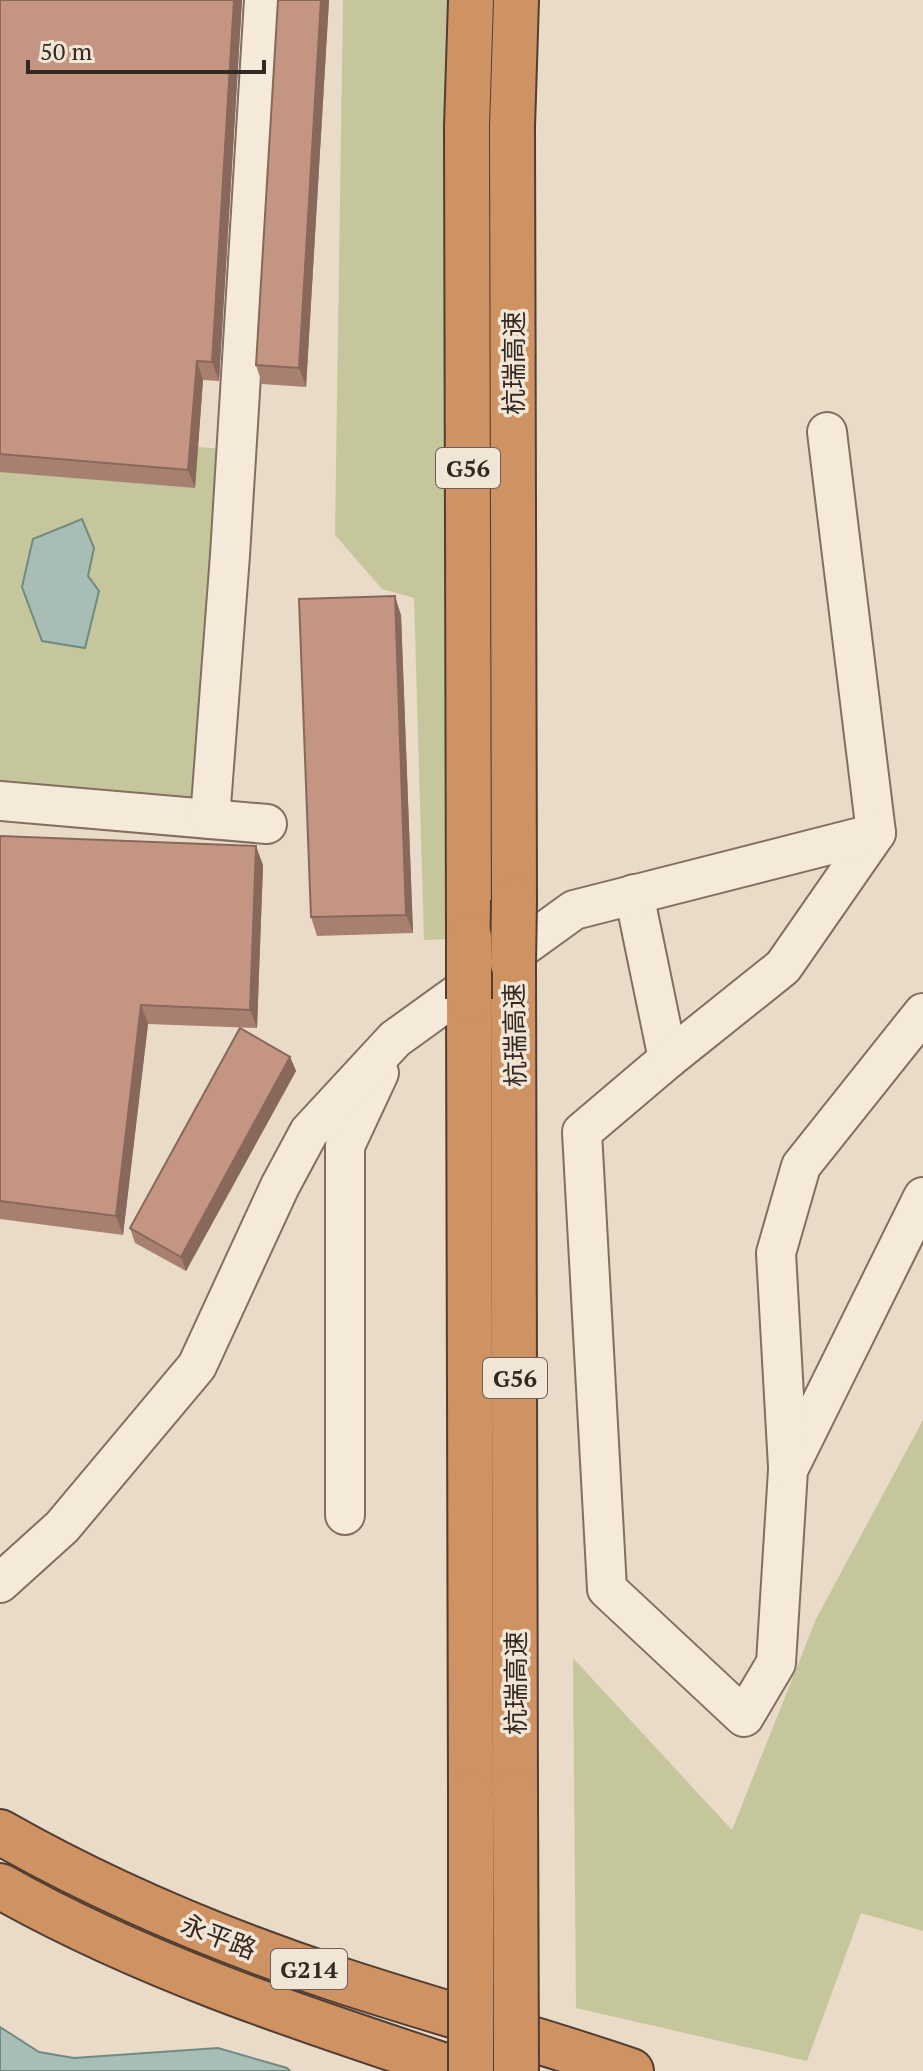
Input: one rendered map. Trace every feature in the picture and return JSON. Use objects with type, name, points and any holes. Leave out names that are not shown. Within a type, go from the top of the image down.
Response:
[{"type":"highway","name":"杭瑞高速","points":[[459,2069],[471,1795],[467,127],[471,0]]},
{"type":"highway","name":"杭瑞高速","points":[[516,0],[512,127],[516,2071]]},
{"type":"highway","name":"永平路","points":[[0,1832],[113,1892],[236,1943],[355,1985],[631,2071]]},
{"type":"highway","name":"永平路","points":[[0,1886],[115,1946],[281,2011],[459,2069],[503,2071]]},
{"type":"street","points":[[210,819],[230,555],[264,0]]},
{"type":"street","points":[[827,432],[876,833],[783,967],[582,1132],[607,1589],[744,1717],[776,1663],[788,1470],[776,1253],[801,1166],[923,1013]]},
{"type":"street","points":[[0,801],[267,824]]},
{"type":"street","points":[[0,1583],[62,1527],[197,1366],[280,1186],[309,1132],[395,1039],[574,910],[876,833]]},
{"type":"street","points":[[634,894],[668,1059]]},
{"type":"street","points":[[345,1515],[345,1146],[395,1039]]},
{"type":"street","points":[[788,1470],[923,1197]]},
{"type":"green space","points":[[343,0],[452,0],[449,939],[424,940],[414,598],[382,589],[335,535]]},
{"type":"green space","points":[[0,431],[223,449],[191,815],[0,790]]},
{"type":"green space","points":[[923,1420],[923,1931],[861,1913],[807,2061],[576,2008],[573,1658],[732,1830],[816,1619]]},
{"type":"shaded area","points":[[82,519],[94,548],[88,576],[99,591],[85,648],[42,641],[22,587],[33,539]]},
{"type":"shaded area","points":[[0,2027],[39,2052],[74,2058],[218,2048],[290,2071],[0,2071]]},
{"type":"building","points":[[0,0],[234,0],[212,362],[197,361],[188,470],[0,454]]},
{"type":"building","points":[[278,0],[321,0],[299,368],[256,365]]},
{"type":"building","points":[[395,596],[406,915],[311,917],[299,599]]},
{"type":"building","points":[[0,836],[256,846],[250,1010],[141,1005],[116,1216],[0,1201]]},
{"type":"building","points":[[240,1028],[290,1057],[181,1257],[130,1228]]}]
